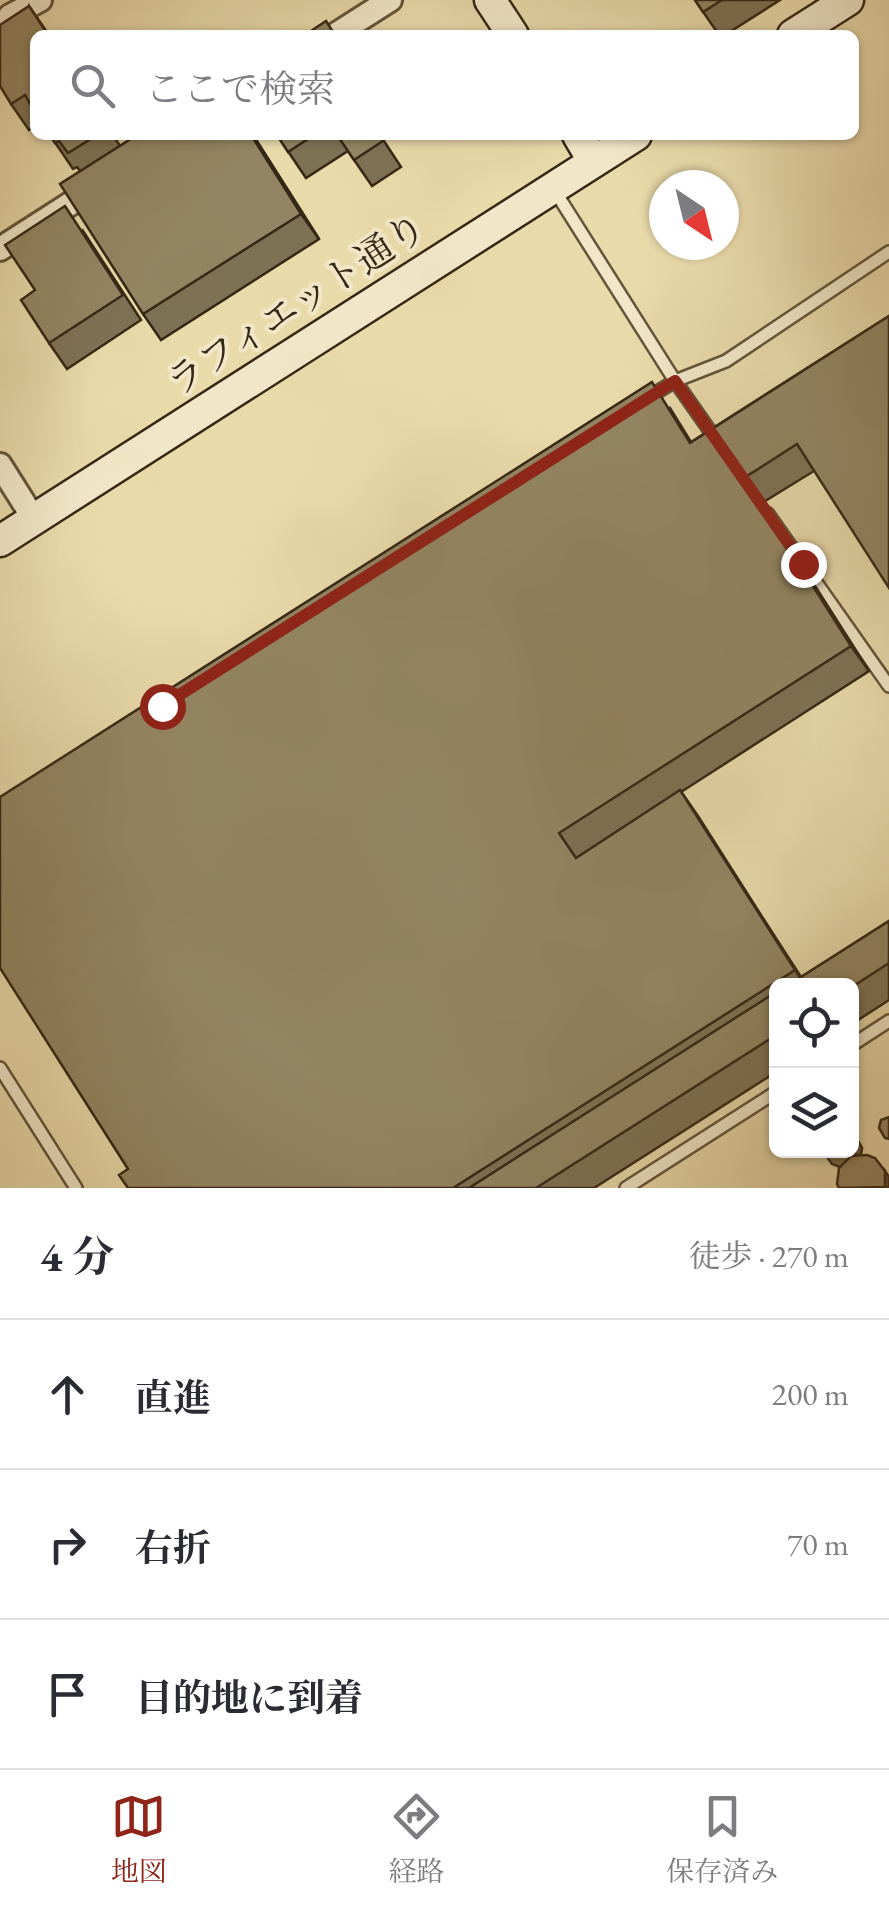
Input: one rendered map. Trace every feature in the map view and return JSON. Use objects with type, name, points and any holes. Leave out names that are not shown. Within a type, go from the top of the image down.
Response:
[{"type":"street","points":[[0,29],[10,16],[40,0]]},
{"type":"street","points":[[343,30],[390,0]]},
{"type":"street","points":[[490,0],[510,30]]},
{"type":"street","points":[[801,30],[848,0]]},
{"type":"street","points":[[581,140],[594,162]]},
{"type":"street","name":"ラフィエット通り","points":[[0,541],[628,140]]},
{"type":"street","points":[[0,249],[113,176]]},
{"type":"street","points":[[0,466],[34,520]]},
{"type":"lane","points":[[552,187],[720,445]]},
{"type":"lane","points":[[629,410],[675,381],[726,361],[889,252]]},
{"type":"lane","points":[[765,509],[889,686]]},
{"type":"lane","points":[[859,1040],[889,1021]]},
{"type":"lane","points":[[0,1068],[76,1188]]},
{"type":"lane","points":[[626,1188],[769,1096]]},
{"type":"building","points":[[695,0],[722,0],[703,12]]},
{"type":"building","points":[[29,6],[45,30],[30,30],[30,104],[25,95],[11,104],[0,86],[0,25]]},
{"type":"building","points":[[326,21],[332,30],[312,30]]},
{"type":"building","points":[[53,140],[89,140],[68,153],[59,141]]},
{"type":"building","points":[[129,140],[254,140],[301,214],[143,314],[60,184]]},
{"type":"building","points":[[280,140],[306,140],[288,152]]},
{"type":"building","points":[[340,140],[382,140],[383,141],[354,160]]},
{"type":"building","points":[[65,206],[123,295],[49,343],[21,300],[35,290],[5,245]]},
{"type":"building","points":[[889,316],[889,588],[797,444],[744,478],[851,646],[559,833],[576,858],[680,790],[795,970],[782,978],[769,978],[769,987],[453,1188],[128,1188],[119,1175],[128,1169],[0,968],[0,797],[652,382],[690,443]]},
{"type":"building","points":[[889,921],[889,963],[859,982],[859,978],[800,978]]},
{"type":"building","points":[[769,996],[769,1039],[536,1188],[469,1188]]},
{"type":"building","points":[[889,1117],[889,1139],[879,1128],[881,1120]]},
{"type":"building","points":[[849,1158],[875,1158],[885,1171],[885,1187],[839,1188],[839,1168]]},
{"type":"route","points":[[162,706],[675,381],[803,564]]}]
